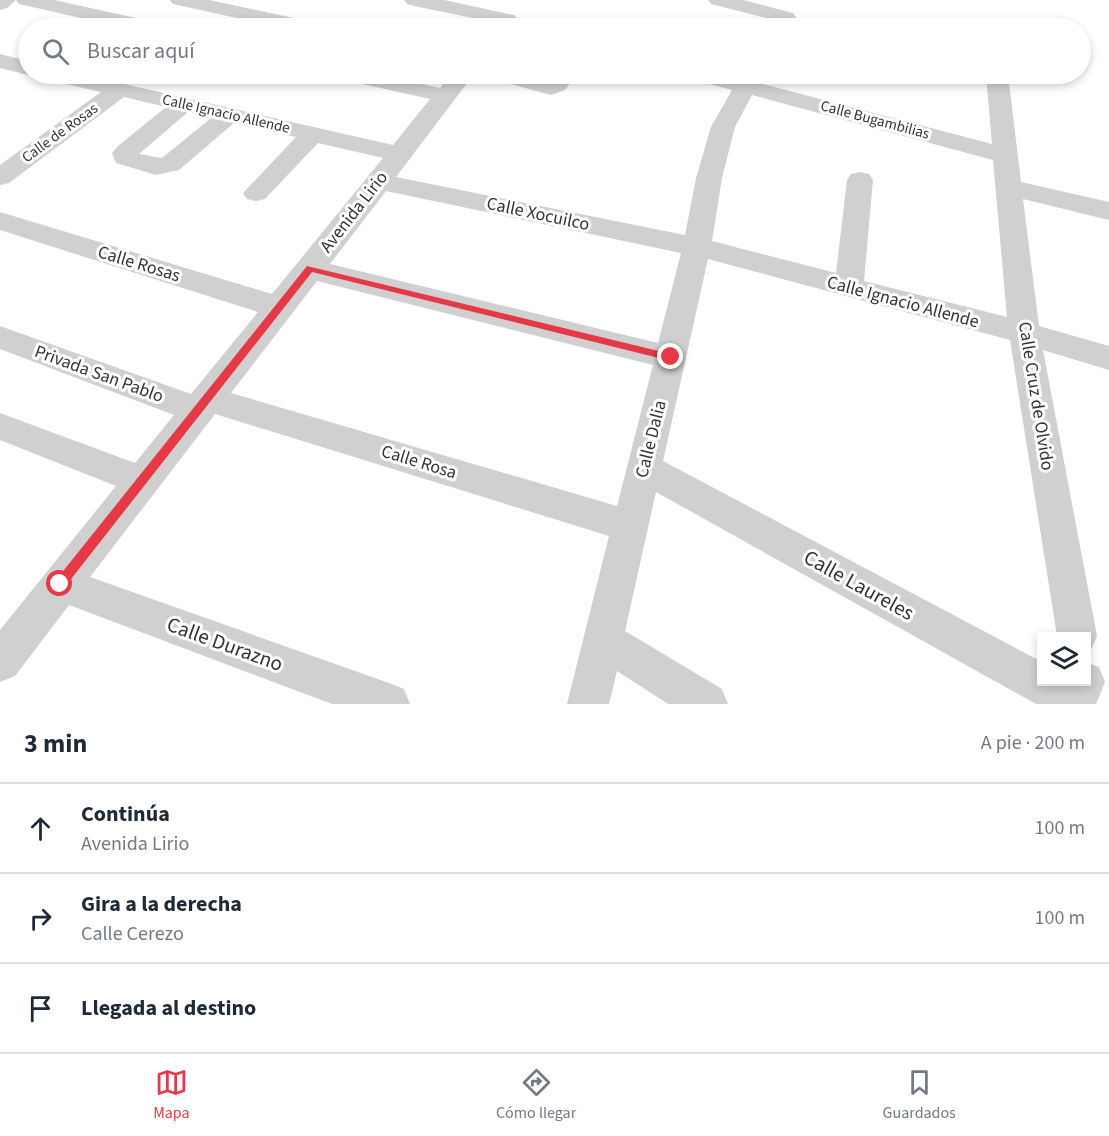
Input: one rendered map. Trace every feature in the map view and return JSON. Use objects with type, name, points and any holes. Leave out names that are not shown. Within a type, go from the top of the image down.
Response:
[{"type":"street","points":[[0,4],[6,0]]},
{"type":"street","points":[[26,0],[106,18]]},
{"type":"street","points":[[180,0],[263,18]]},
{"type":"street","points":[[414,0],[492,18]]},
{"type":"street","points":[[718,0],[788,15]]},
{"type":"street","points":[[0,61],[18,66]]},
{"type":"street","name":"Calle Ignacio Allende","points":[[97,84],[400,154]]},
{"type":"street","points":[[393,84],[446,96]]},
{"type":"street","name":"Avenida Lirio","points":[[2,655],[455,84]]},
{"type":"street","name":"Calle Dalia","points":[[588,704],[697,247],[709,178],[723,127],[746,84]]},
{"type":"street","name":"Calle Bugambilias","points":[[766,84],[1004,155]]},
{"type":"street","name":"Calle Cruz de Olvido","points":[[998,84],[1024,333],[1076,632]]},
{"type":"street","name":"Calle de Rosas","points":[[0,177],[120,89]]},
{"type":"street","points":[[183,105],[124,153],[125,158],[156,167],[170,165],[228,115]]},
{"type":"street","points":[[256,193],[313,134]]},
{"type":"street","points":[[849,288],[860,180]]},
{"type":"street","name":"Calle Xocuilco","points":[[378,181],[697,247]]},
{"type":"street","points":[[1007,187],[1109,211]]},
{"type":"street","name":"Calle Rosas","points":[[0,221],[278,308]]},
{"type":"street","name":"Calle Ignacio Allende","points":[[697,247],[1024,333],[1109,358]]},
{"type":"street","points":[[310,269],[671,357]]},
{"type":"street","name":"Privada San Pablo","points":[[0,337],[202,404]]},
{"type":"street","name":"Calle Rosa","points":[[202,404],[630,526]]},
{"type":"street","points":[[0,426],[142,481]]},
{"type":"street","name":"Calle Laureles","points":[[644,468],[1052,690],[1065,696],[1079,689]]},
{"type":"street","name":"Calle Durazno","points":[[60,584],[389,704]]},
{"type":"street","points":[[603,640],[707,704]]},
{"type":"route","points":[[60,584],[310,269],[671,357]]}]
